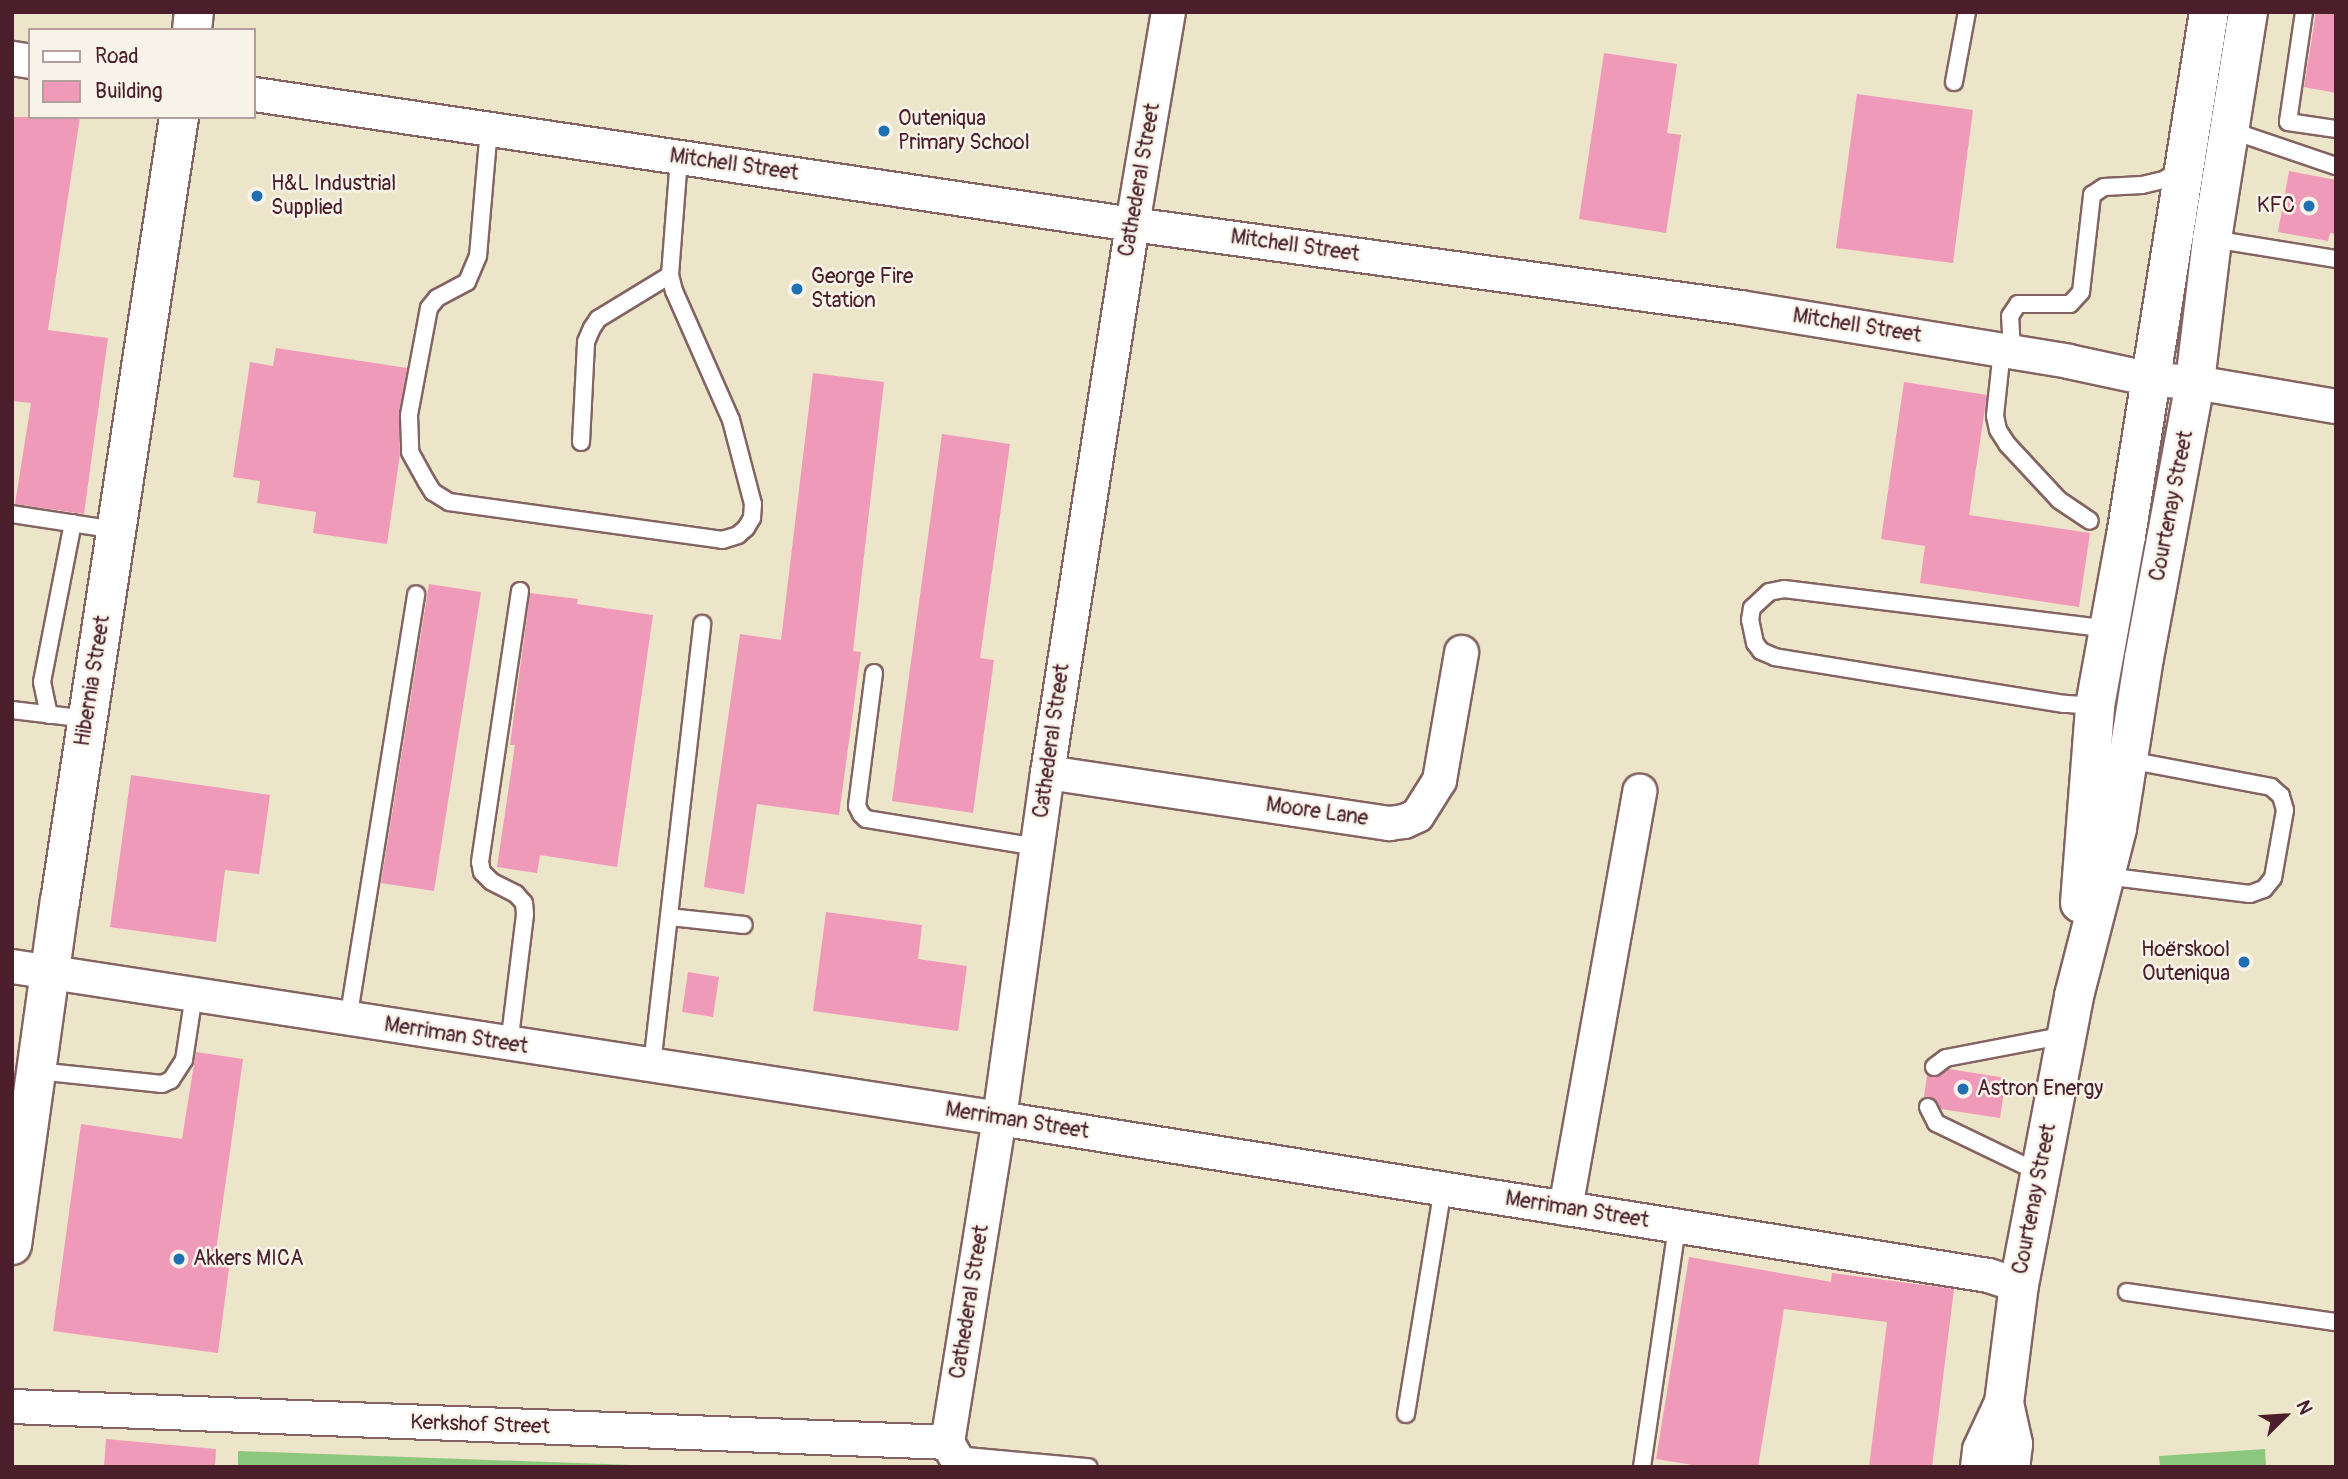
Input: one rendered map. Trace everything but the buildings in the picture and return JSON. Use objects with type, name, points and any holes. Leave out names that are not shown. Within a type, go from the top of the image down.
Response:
[{"type":"main road","name":"Courtenay Street","points":[[2074,996],[2095,706],[2152,379],[2209,12]]},
{"type":"main road","name":"Courtenay Street","points":[[1980,1467],[1982,1450],[2004,1403],[2019,1285],[2074,996],[2117,828],[2196,382],[2212,239],[2248,12]]},
{"type":"main road","name":"Hibernia Street","points":[[12,1245],[17,1182],[37,1071],[87,719],[179,119]]},
{"type":"main road","name":"Courtenay Street","points":[[2004,1403],[2013,1444],[2010,1467]]},
{"type":"street","name":"Cathederal Street","points":[[955,1454],[1047,772],[1132,224],[1168,12]]},
{"type":"street","name":"Mitchell Street","points":[[256,94],[1132,224],[1741,307],[2007,351],[2152,379],[2196,382],[2336,406]]},
{"type":"street","name":"Moore Lane","points":[[1047,772],[1389,823],[1404,821],[1417,815],[1439,780],[1461,652]]},
{"type":"street","points":[[1565,1208],[1639,791]]},
{"type":"street","name":"Merriman Street","points":[[12,967],[1443,1188],[1988,1275],[2019,1285]]},
{"type":"street","name":"Kerkshof Street","points":[[12,1406],[955,1454]]},
{"type":"lane","points":[[1954,82],[1967,12]]},
{"type":"lane","points":[[2304,12],[2288,122],[2336,129]]},
{"type":"lane","points":[[489,128],[478,256],[467,282],[437,298],[429,308],[409,415],[411,452],[433,492],[449,502],[722,540],[738,535],[746,528],[752,518],[753,504],[731,420],[674,291],[670,275],[679,157]]},
{"type":"lane","points":[[2228,129],[2336,166]]},
{"type":"lane","points":[[2090,521],[2059,500],[2007,444],[1998,430],[1995,416],[2007,351],[2010,316],[2018,304],[2070,304],[2081,292],[2092,195],[2104,187],[2142,185],[2164,180],[2185,165]]},
{"type":"lane","points":[[2212,239],[2336,259]]},
{"type":"lane","points":[[581,442],[586,342],[592,328],[598,319],[670,275]]},
{"type":"lane","points":[[12,514],[116,530]]},
{"type":"lane","points":[[49,715],[43,682],[73,523]]},
{"type":"lane","points":[[2095,706],[2064,704],[1775,657],[1761,651],[1755,643],[1750,620],[1752,608],[1769,592],[1784,589],[2108,629]]},
{"type":"lane","points":[[509,1045],[524,903],[516,894],[491,881],[482,872],[480,862],[520,591]]},
{"type":"lane","points":[[348,1020],[416,594]]},
{"type":"lane","points":[[652,1065],[702,624]]},
{"type":"lane","points":[[874,673],[856,806],[861,814],[866,819],[1037,847]]},
{"type":"lane","points":[[12,710],[87,719]]},
{"type":"lane","points":[[2105,876],[2250,894],[2264,889],[2273,878],[2285,810],[2281,796],[2271,787],[2128,760]]},
{"type":"lane","points":[[669,917],[744,925]]},
{"type":"lane","points":[[37,1071],[162,1084],[172,1080],[184,1060],[194,995]]},
{"type":"lane","points":[[1934,1067],[1945,1058],[2067,1035]]},
{"type":"lane","points":[[1928,1107],[1936,1123],[2040,1172]]},
{"type":"lane","points":[[1406,1415],[1443,1188]]},
{"type":"lane","points":[[1642,1467],[1677,1226]]},
{"type":"lane","points":[[2127,1292],[2336,1322]]},
{"type":"lane","points":[[955,1454],[1088,1467]]},
{"type":"green space","points":[[2265,1449],[2266,1467],[2160,1467],[2159,1456]]},
{"type":"green space","points":[[238,1451],[688,1467],[238,1467]]},
{"type":"place","name":"Outeniqua Primary School","points":[[884,131]]},
{"type":"place","name":"H&L Industrial Supplied","points":[[257,196]]},
{"type":"place","name":"KFC","points":[[2309,206]]},
{"type":"place","name":"George Fire Station","points":[[797,289]]},
{"type":"place","name":"Hoërskool Outeniqua","points":[[2244,962]]},
{"type":"place","name":"Astron Energy","points":[[1963,1089]]},
{"type":"place","name":"Akkers MICA","points":[[179,1259]]}]
